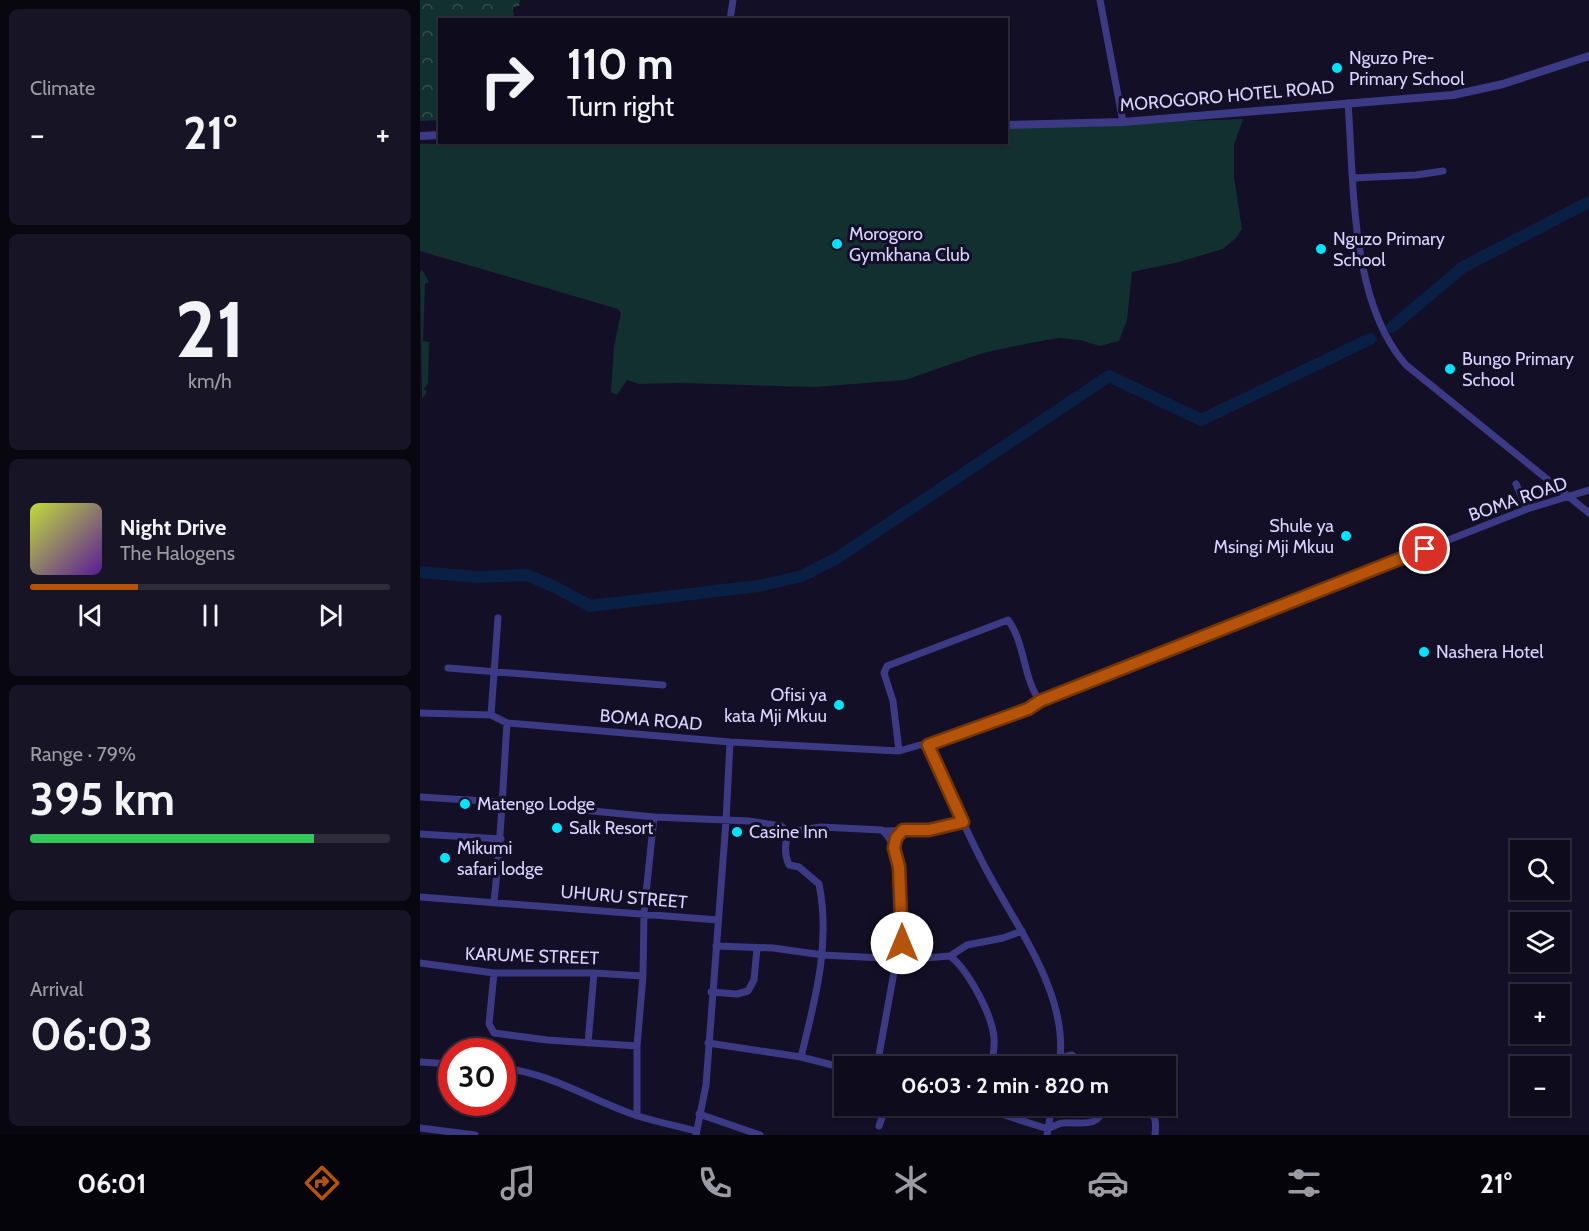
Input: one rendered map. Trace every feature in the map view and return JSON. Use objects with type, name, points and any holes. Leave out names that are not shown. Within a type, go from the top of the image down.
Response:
[{"type":"street","points":[[730,18],[733,0]]},
{"type":"street","points":[[1100,0],[1123,122]]},
{"type":"street","name":"MOROGORO HOTEL ROAD","points":[[1008,124],[1123,122],[1416,98],[1472,91],[1589,56]]},
{"type":"street","points":[[1348,103],[1363,272],[1388,339],[1406,364],[1589,513]]},
{"type":"street","points":[[420,136],[438,135]]},
{"type":"street","points":[[1353,178],[1416,175],[1443,171]]},
{"type":"street","points":[[1516,484],[1527,509]]},
{"type":"street","name":"BOMA ROAD","points":[[420,713],[491,715],[507,723],[730,741],[899,751],[928,745],[1028,709],[1040,701],[1527,509],[1589,490]]},
{"type":"street","points":[[491,715],[498,618]]},
{"type":"street","points":[[899,751],[892,701],[884,673],[887,666],[984,630],[1004,620],[1008,620],[1015,630],[1033,691],[1040,701]]},
{"type":"street","points":[[448,668],[663,685]]},
{"type":"street","points":[[494,901],[501,839],[501,802],[507,723]]},
{"type":"street","points":[[516,1070],[556,1081],[637,1116],[696,1133],[706,1085],[730,741]]},
{"type":"street","points":[[928,745],[991,878],[1022,931],[1057,1015],[1061,1036],[1060,1056]]},
{"type":"street","points":[[420,797],[501,802],[654,817],[749,821],[781,826],[788,832],[821,827],[882,831],[929,830],[963,822]]},
{"type":"street","points":[[637,1116],[637,1046],[643,976],[644,913],[654,817]]},
{"type":"street","points":[[894,848],[896,838],[903,830]]},
{"type":"street","points":[[879,1056],[898,960],[902,901],[899,867],[894,848],[889,837],[882,831]]},
{"type":"street","points":[[788,832],[784,850],[789,865],[799,867],[819,884],[824,924],[823,955],[817,992],[801,1057]]},
{"type":"street","points":[[420,834],[501,839]]},
{"type":"street","name":"UHURU STREET","points":[[420,897],[718,920]]},
{"type":"street","points":[[716,946],[773,948],[823,955],[898,960],[950,956],[967,945],[1003,938],[1022,931]]},
{"type":"street","points":[[711,992],[737,994],[748,991],[754,980],[757,948]]},
{"type":"street","points":[[950,956],[968,974],[992,1024],[995,1047],[994,1056]]},
{"type":"street","name":"KARUME STREET","points":[[420,963],[494,973],[594,973],[643,976]]},
{"type":"street","points":[[494,973],[489,1024],[492,1032],[501,1035],[637,1046]]},
{"type":"street","points":[[588,1043],[594,973]]},
{"type":"street","points":[[708,1043],[801,1057],[834,1065]]},
{"type":"street","points":[[420,1062],[438,1063]]},
{"type":"street","points":[[699,1114],[760,1135]]},
{"type":"street","points":[[879,1126],[882,1116]]},
{"type":"street","points":[[1011,1116],[1047,1132]]},
{"type":"street","points":[[1047,1132],[1050,1116]]},
{"type":"street","points":[[1047,1132],[1061,1123],[1078,1125],[1095,1120],[1100,1116]]},
{"type":"street","points":[[1154,1116],[1157,1124],[1155,1135]]},
{"type":"street","points":[[420,1128],[475,1135]]},
{"type":"green space","points":[[420,0],[520,0],[519,6],[513,7],[514,18],[438,18],[438,120],[420,121]]},
{"type":"green space","points":[[1243,119],[1234,145],[1234,177],[1242,229],[1236,238],[1223,249],[1179,262],[1132,272],[1127,320],[1119,341],[1100,346],[1080,340],[1059,338],[1030,343],[983,353],[905,380],[814,387],[639,384],[627,380],[617,395],[611,392],[614,346],[621,313],[618,309],[420,251],[420,144],[1008,144],[1008,127]]},
{"type":"green space","points":[[422,270],[429,282],[425,284],[423,341],[429,342],[428,383],[424,389],[427,392],[422,399],[420,272]]},
{"type":"waterway","points":[[1392,327],[1463,267],[1589,202]]},
{"type":"waterway","points":[[420,572],[478,577],[527,575],[590,606],[758,586],[802,576],[837,558],[1109,376],[1201,420],[1370,339]]},
{"type":"place","name":"Nguzo Pre- Primary School","points":[[1337,68]]},
{"type":"place","name":"Morogoro Gymkhana Club","points":[[837,244]]},
{"type":"place","name":"Nguzo Primary School","points":[[1321,249]]},
{"type":"place","name":"Bungo Primary School","points":[[1450,369]]},
{"type":"place","name":"Shule ya Msingi Mji Mkuu","points":[[1346,536]]},
{"type":"place","name":"Nashera Hotel","points":[[1424,652]]},
{"type":"place","name":"Ofisi ya kata Mji Mkuu","points":[[839,705]]},
{"type":"place","name":"Matengo Lodge","points":[[465,804]]},
{"type":"place","name":"Salk Resort","points":[[557,828]]},
{"type":"place","name":"Casine Inn","points":[[737,832]]},
{"type":"place","name":"Mikumi safari lodge","points":[[445,858]]},
{"type":"route","points":[[902,943],[902,901],[899,867],[894,848],[896,838],[903,830],[929,830],[963,822],[928,745],[1028,709],[1040,701],[1127,665],[1425,549]]}]
